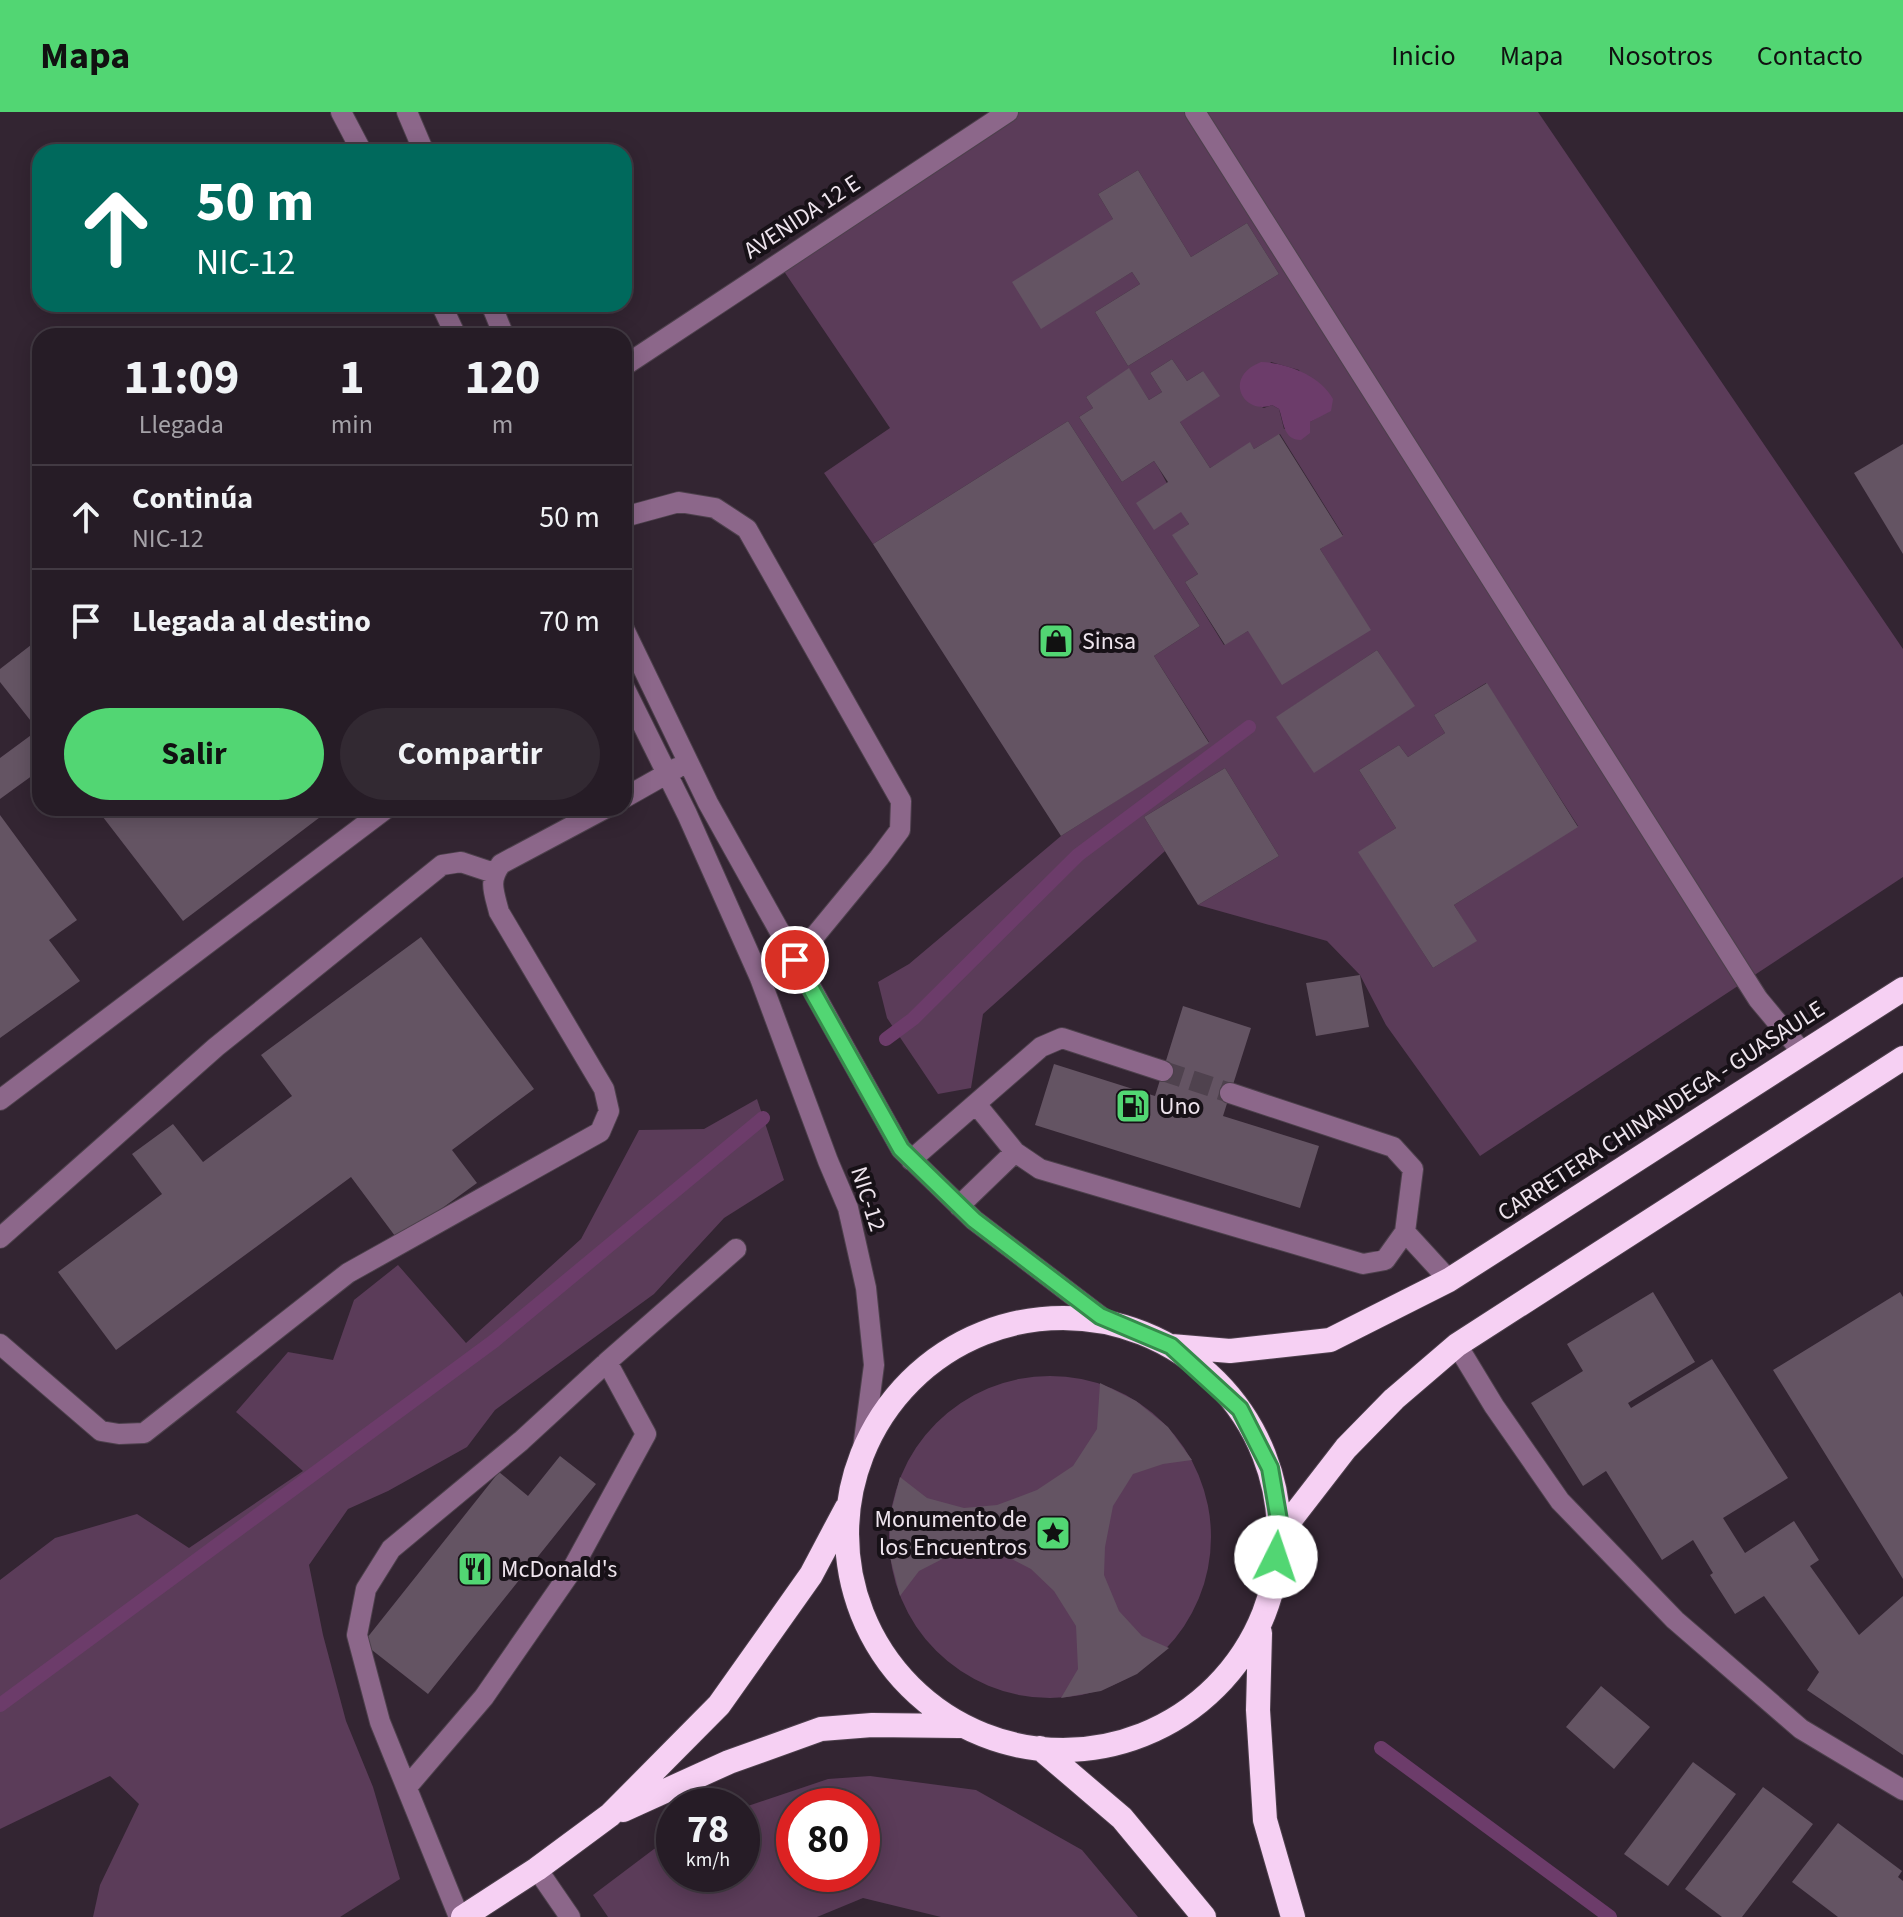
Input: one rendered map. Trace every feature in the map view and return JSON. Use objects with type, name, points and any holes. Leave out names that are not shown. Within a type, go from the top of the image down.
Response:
[{"type":"highway","name":"CARRETERA CHINANDEGA - GUASAULE","points":[[1171,1346],[1230,1351],[1330,1340],[1449,1280],[1903,989]]},
{"type":"highway","points":[[1281,1532],[1346,1448],[1394,1399],[1457,1345],[1903,1058]]},
{"type":"highway","points":[[461,1917],[537,1869],[610,1815],[719,1705],[811,1575],[847,1507],[863,1448],[898,1393],[947,1350],[1007,1325],[1055,1311],[1100,1316],[1171,1346],[1240,1409],[1270,1468],[1281,1532],[1260,1633],[1258,1710],[1265,1820],[1293,1917]]},
{"type":"highway","points":[[847,1507],[848,1567],[866,1626],[899,1677],[918,1697],[959,1726]]},
{"type":"highway","points":[[610,1815],[729,1762],[821,1729],[872,1725],[959,1726],[1040,1748],[1136,1741],[1196,1709],[1234,1668],[1260,1633]]},
{"type":"highway","points":[[1040,1748],[1122,1818],[1204,1917]]},
{"type":"street","points":[[341,112],[358,144]]},
{"type":"street","points":[[407,112],[421,144]]},
{"type":"street","name":"AVENIDA 12 E","points":[[632,361],[1008,112]]},
{"type":"street","points":[[1195,112],[1758,999],[1803,1053]]},
{"type":"street","points":[[632,515],[679,502],[715,508],[747,529],[901,801],[900,830],[879,858],[795,960],[760,978]]},
{"type":"street","name":"NIC-12","points":[[632,646],[708,803],[901,1149],[974,1220],[1100,1316]]},
{"type":"street","name":"NIC-12","points":[[632,704],[687,814],[760,978],[848,1208],[866,1288],[874,1365],[863,1448]]},
{"type":"street","points":[[632,793],[688,762]]},
{"type":"street","points":[[0,1100],[376,816]]},
{"type":"street","points":[[0,1344],[101,1431],[144,1433],[348,1273],[600,1132],[609,1111],[604,1089],[499,912],[492,883],[494,873],[501,864],[591,816]]},
{"type":"street","points":[[0,1238],[216,1047],[442,865],[461,862],[494,873]]},
{"type":"street","points":[[911,1160],[1041,1047],[1062,1038],[1163,1071]]},
{"type":"street","points":[[976,1104],[1015,1152],[1040,1169],[1363,1264],[1385,1260],[1405,1232],[1413,1169],[1393,1147],[1230,1093]]},
{"type":"street","points":[[959,1206],[1015,1152]]},
{"type":"street","points":[[1405,1232],[1449,1280]]},
{"type":"street","points":[[461,1917],[380,1722],[357,1635],[366,1589],[391,1549],[521,1441],[736,1249]]},
{"type":"street","points":[[1457,1345],[1494,1406],[1560,1501],[1675,1620],[1801,1729],[1903,1790]]},
{"type":"street","points":[[407,1787],[484,1697],[570,1573],[646,1434],[607,1362]]},
{"type":"street","points":[[537,1869],[570,1917]]},
{"type":"shaded area","points":[[1002,112],[1538,112],[1903,649],[1903,877],[1480,1156],[1386,1025],[1360,975],[1327,941],[1198,905],[1279,856],[1225,768],[1144,817],[1165,851],[983,1014],[971,1088],[938,1094],[887,1018],[878,982],[909,964],[1061,836],[1209,742],[1154,656],[1200,626],[1068,421],[873,544],[824,473],[890,428],[775,258]],"holes":[[[1138,170],[1191,257],[1247,223],[1279,274],[1128,366],[1095,312],[1140,284],[1132,272],[1041,328],[1113,219],[1098,194]],[[1172,359],[1187,381],[1203,371],[1180,422],[1210,468],[1250,443],[1254,449],[1280,434],[1343,535],[1320,549],[1370,630],[1248,631],[1224,645],[1185,582],[1198,574],[1173,535],[1189,524],[1154,461],[1122,482],[1079,417],[1093,408],[1086,397],[1129,369],[1149,400],[1162,392],[1150,373]],[[1271,362],[1299,370],[1318,417],[1310,422],[1309,427],[1284,429],[1279,409],[1272,405],[1264,408],[1246,400]],[[1377,650],[1414,706],[1314,772],[1277,717]],[[1486,683],[1578,826],[1454,905],[1476,941],[1433,968],[1359,852],[1396,828],[1359,770],[1399,745],[1408,757],[1445,733],[1434,715]]]},
{"type":"shaded area","points":[[1261,362],[1302,372],[1320,383],[1333,399],[1331,411],[1310,422],[1310,433],[1301,440],[1287,434],[1279,409],[1272,405],[1253,405],[1241,394],[1242,377]]},
{"type":"shaded area","points":[[757,1099],[784,1180],[724,1218],[654,1294],[495,1410],[467,1447],[388,1491],[348,1509],[309,1565],[323,1635],[346,1721],[373,1787],[400,1879],[340,1917],[93,1917],[100,1885],[139,1804],[110,1776],[0,1829],[0,1580],[55,1538],[137,1514],[189,1548],[303,1471],[236,1412],[288,1352],[333,1360],[354,1300],[398,1265],[466,1343],[581,1239],[639,1130],[704,1129]]},
{"type":"shaded area","points":[[1050,1376],[1081,1379],[1112,1388],[1139,1403],[1164,1423],[1184,1448],[1199,1475],[1208,1506],[1211,1537],[1208,1568],[1199,1599],[1184,1626],[1164,1651],[1139,1671],[1112,1686],[1081,1695],[1050,1698],[1019,1695],[988,1686],[961,1671],[936,1651],[916,1626],[901,1599],[892,1568],[889,1537],[892,1506],[901,1475],[916,1448],[936,1423],[961,1403],[988,1388],[1019,1379]]},
{"type":"shaded area","points":[[870,1776],[976,1790],[1082,1850],[1138,1917],[941,1917],[863,1898],[817,1917],[608,1917],[593,1895],[656,1848],[656,1892],[760,1892],[760,1802],[776,1797],[776,1892],[880,1892],[880,1788],[801,1788],[828,1779]]},
{"type":"building","points":[[1138,170],[1191,257],[1247,223],[1279,274],[1128,366],[1095,312],[1140,284],[1132,272],[1041,329],[1012,282],[1113,219],[1098,194]]},
{"type":"building","points":[[1172,359],[1187,381],[1203,371],[1220,396],[1180,422],[1210,468],[1250,442],[1254,449],[1279,434],[1343,536],[1320,549],[1371,630],[1282,685],[1248,631],[1225,645],[1185,582],[1198,574],[1172,535],[1189,524],[1181,512],[1154,530],[1136,503],[1168,482],[1154,461],[1122,482],[1079,417],[1093,408],[1086,397],[1129,368],[1149,400],[1162,392],[1150,373]]},
{"type":"building","name":"Sinsa","points":[[1068,421],[1200,626],[1154,656],[1209,743],[1061,836],[873,544]]},
{"type":"building","points":[[1903,444],[1903,554],[1854,473]]},
{"type":"building","points":[[32,644],[32,722],[0,682],[0,669]]},
{"type":"building","points":[[1377,650],[1415,706],[1314,773],[1276,717]]},
{"type":"building","points":[[1487,683],[1578,827],[1454,905],[1477,941],[1433,968],[1358,852],[1396,828],[1359,770],[1399,745],[1408,757],[1445,733],[1434,715]]},
{"type":"building","points":[[32,734],[32,776],[0,799],[0,758]]},
{"type":"building","points":[[1225,768],[1279,856],[1198,905],[1144,817]]},
{"type":"building","points":[[0,815],[77,920],[49,940],[80,981],[0,1038]]},
{"type":"building","points":[[102,816],[321,816],[183,921]]},
{"type":"building","points":[[421,937],[534,1089],[452,1150],[477,1183],[398,1240],[351,1177],[116,1350],[58,1272],[162,1194],[132,1154],[173,1124],[203,1162],[292,1096],[261,1055]]},
{"type":"building","points":[[1360,975],[1369,1027],[1316,1036],[1306,983]]},
{"type":"building","name":"Uno","points":[[1183,1006],[1251,1028],[1223,1116],[1319,1146],[1300,1208],[1035,1125],[1054,1064],[1155,1096]]},
{"type":"building","points":[[1653,1292],[1695,1362],[1628,1403],[1631,1408],[1712,1359],[1788,1478],[1723,1518],[1745,1553],[1794,1521],[1819,1560],[1810,1566],[1859,1635],[1903,1596],[1903,1755],[1807,1690],[1819,1672],[1764,1596],[1735,1614],[1710,1575],[1713,1573],[1693,1540],[1662,1560],[1606,1471],[1583,1486],[1531,1403],[1583,1371],[1567,1344]]},
{"type":"building","points":[[1900,1292],[1903,1297],[1903,1579],[1773,1370]]},
{"type":"building","points":[[1100,1383],[1136,1401],[1168,1427],[1192,1460],[1163,1464],[1133,1474],[1113,1506],[1105,1547],[1104,1575],[1119,1611],[1142,1636],[1169,1648],[1137,1674],[1101,1691],[1061,1698],[1078,1669],[1076,1626],[1054,1591],[1031,1569],[1002,1554],[956,1552],[919,1571],[900,1596],[890,1557],[890,1516],[900,1477],[927,1498],[964,1508],[997,1505],[1037,1490],[1073,1466],[1097,1429]]},
{"type":"building","name":"McDonald's","points":[[560,1456],[596,1484],[428,1694],[363,1643],[499,1472],[528,1496]]},
{"type":"building","points":[[1601,1686],[1650,1727],[1614,1769],[1566,1727]]},
{"type":"building","points":[[1693,1762],[1736,1794],[1668,1886],[1624,1854]]},
{"type":"building","points":[[1763,1787],[1813,1824],[1742,1917],[1722,1917],[1685,1889]]},
{"type":"building","points":[[1838,1823],[1902,1871],[1898,1877],[1903,1881],[1903,1917],[1838,1917],[1792,1882]]},
{"type":"waterway","points":[[886,1039],[913,1019],[1078,855],[1249,727]]},
{"type":"waterway","points":[[0,1705],[494,1341],[763,1118]]},
{"type":"waterway","points":[[1381,1748],[1610,1917]]},
{"type":"tunnel","points":[[1163,1071],[1230,1093]]},
{"type":"place","name":"Sinsa","points":[[1056,641]]},
{"type":"place","name":"Uno","points":[[1133,1106]]},
{"type":"place","name":"Monumento de los Encuentros","points":[[1053,1533]]},
{"type":"place","name":"McDonald's","points":[[475,1569]]},
{"type":"route","points":[[795,960],[901,1149],[911,1160],[974,1220],[1100,1316],[1171,1346],[1240,1409],[1270,1468],[1281,1532],[1276,1557]]}]
